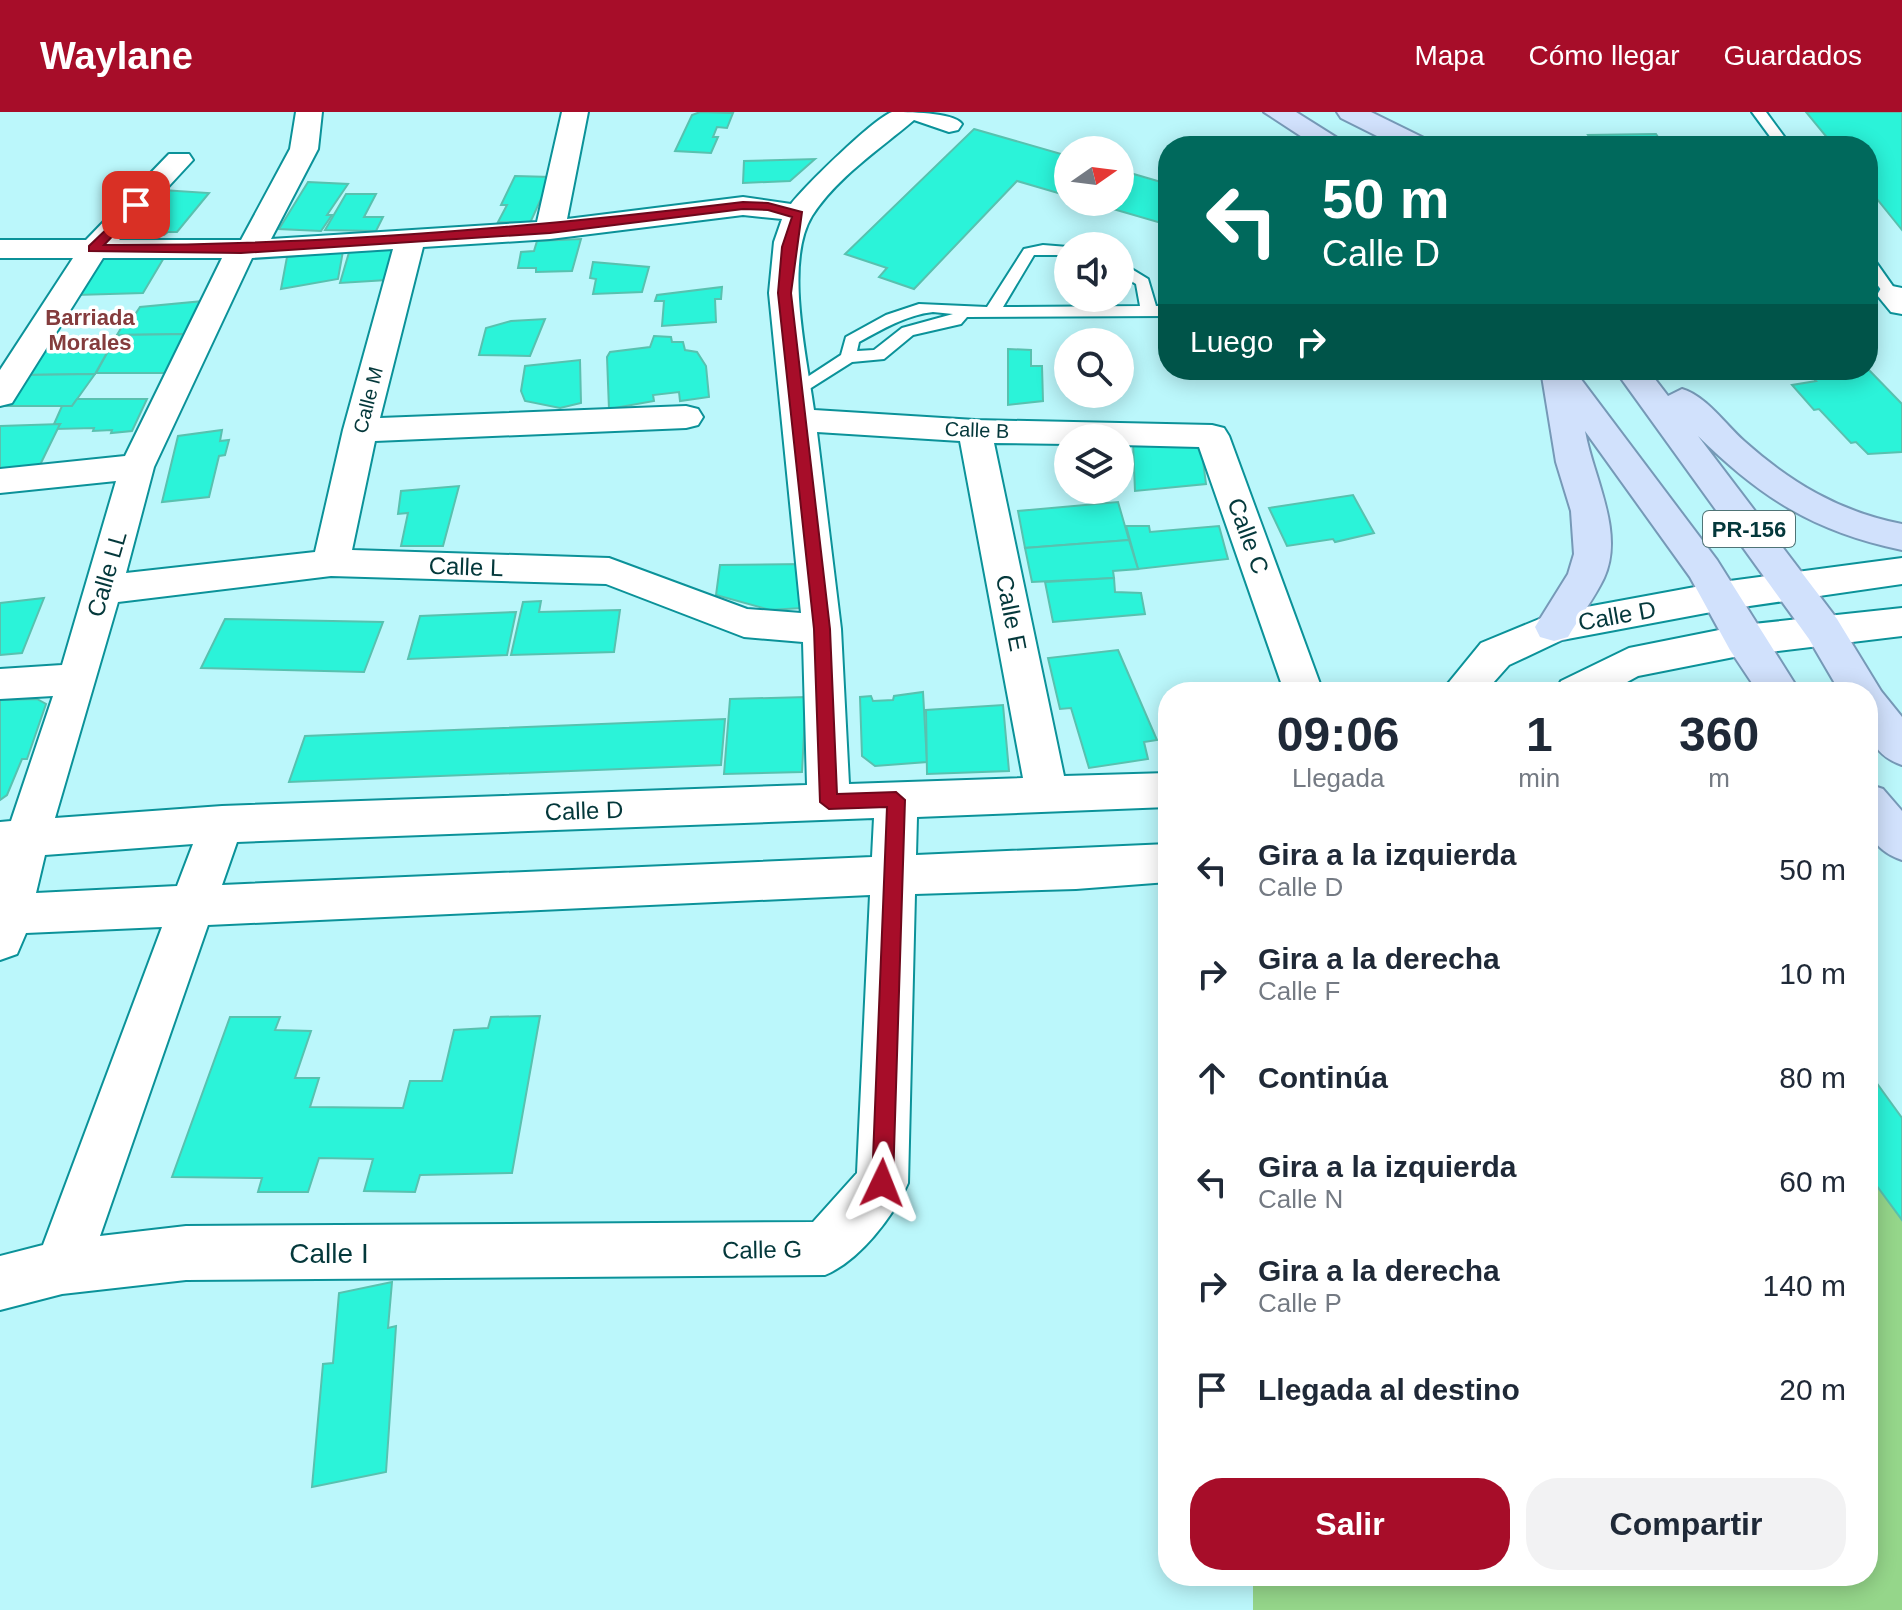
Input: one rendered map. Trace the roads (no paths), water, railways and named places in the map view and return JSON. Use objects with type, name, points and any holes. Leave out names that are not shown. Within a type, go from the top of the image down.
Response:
[{"type":"main road","points":[[1277,112],[1319,136]]},
{"type":"main road","points":[[1350,112],[1398,136]]},
{"type":"main road","points":[[1554,627],[1586,576],[1592,554],[1589,511],[1573,462],[1559,380]]},
{"type":"main road","name":"PR-156","points":[[1564,380],[1722,596],[1744,640],[1773,682]]},
{"type":"main road","name":"PR-156","points":[[1640,380],[1794,588],[1855,682]]},
{"type":"main road","points":[[1651,380],[1675,393],[1762,479],[1832,519],[1902,537]]},
{"type":"main road","points":[[1878,716],[1902,748]]},
{"type":"main road","points":[[1878,814],[1902,842]]},
{"type":"street","name":"Calle LL","points":[[3,924],[13,839],[78,679],[137,467],[246,249],[304,149],[309,112]]},
{"type":"street","points":[[550,230],[575,112]]},
{"type":"street","points":[[829,802],[822,629],[784,293],[788,247],[798,215],[851,161],[908,112]]},
{"type":"street","points":[[917,112],[949,124]]},
{"type":"street","points":[[0,394],[94,249],[179,160]]},
{"type":"street","points":[[0,249],[246,249],[550,230],[743,206],[768,207],[798,215]]},
{"type":"street","name":"Calle M","points":[[331,563],[360,430],[411,237]]},
{"type":"street","name":"Calle B","points":[[799,405],[975,431],[1153,435]]},
{"type":"street","points":[[360,430],[686,417]]},
{"type":"street","name":"Calle E","points":[[975,431],[1047,795]]},
{"type":"street","name":"Calle C","points":[[1153,435],[1212,436],[1301,682]]},
{"type":"street","points":[[0,481],[137,467]]},
{"type":"street","name":"Calle L","points":[[102,590],[331,563],[609,571],[744,623],[822,629]]},
{"type":"street","name":"Calle D","points":[[1470,682],[1495,654],[1554,627],[1722,596],[1902,571]]},
{"type":"street","name":"Calle D","points":[[1594,682],[1629,663],[1744,640],[1902,622]]},
{"type":"street","points":[[0,684],[78,679]]},
{"type":"street","name":"Calle D","points":[[13,839],[222,824],[1158,790]]},
{"type":"street","name":"Calle G","points":[[661,1252],[825,1248],[882,1183],[896,800]]},
{"type":"street","points":[[62,1267],[189,907],[222,824]]},
{"type":"street","points":[[3,924],[189,907],[894,875],[1076,870],[1158,864]]},
{"type":"street","name":"Calle I","points":[[0,1283],[62,1267],[186,1253],[661,1252]]},
{"type":"lane","points":[[1759,112],[1777,136]]},
{"type":"lane","points":[[992,312],[1029,252],[1054,250]]},
{"type":"lane","points":[[1878,273],[1899,298]]},
{"type":"lane","points":[[1134,276],[1143,282],[1149,311]]},
{"type":"lane","points":[[799,405],[848,357],[852,340],[897,314],[945,306],[963,312],[1158,311]]},
{"type":"lane","points":[[848,357],[878,355],[908,331],[955,321],[963,312]]},
{"type":"district","name":"Barriada Morales","points":[[90,330]]}]
